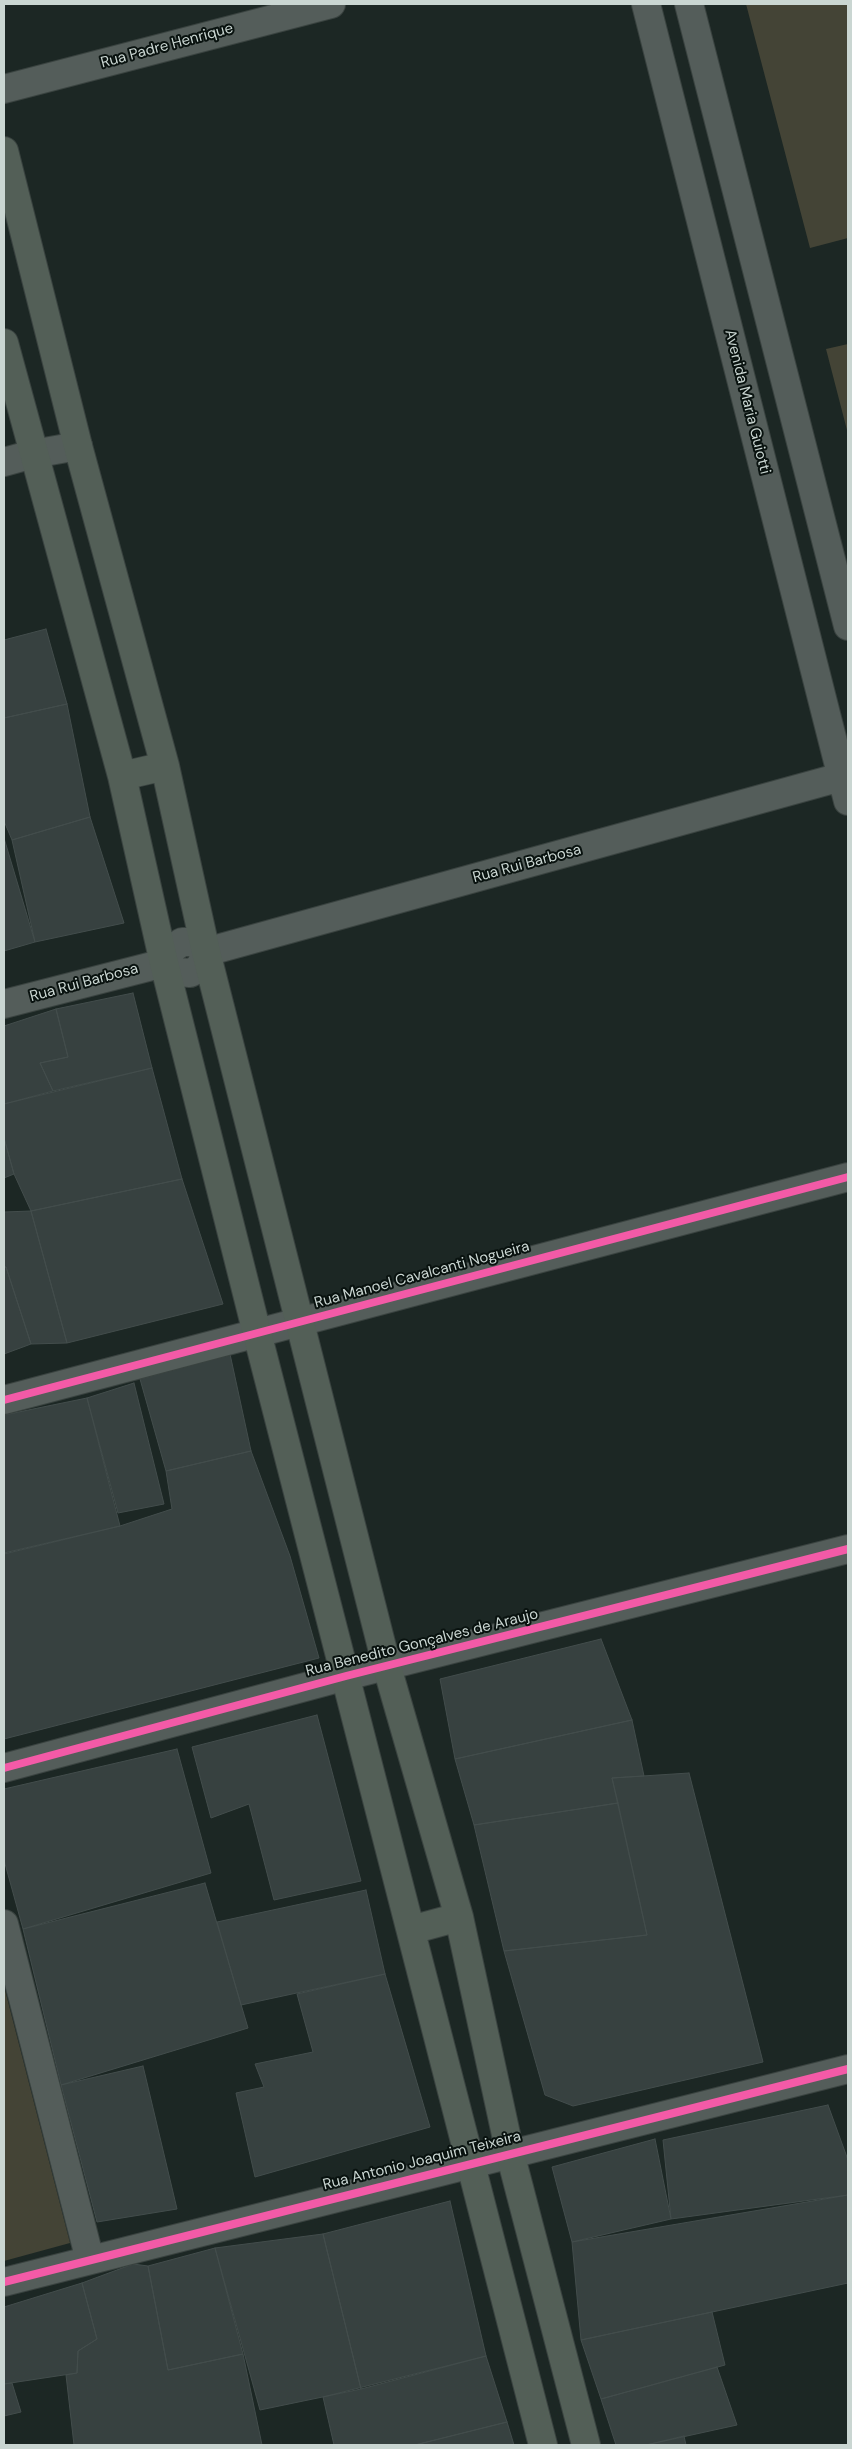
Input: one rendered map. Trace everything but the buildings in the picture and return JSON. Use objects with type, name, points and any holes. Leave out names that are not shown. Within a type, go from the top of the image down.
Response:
[{"type":"main road","points":[[4,151],[78,446],[165,766],[206,952],[387,1667],[458,1917],[510,2153],[586,2445]]},
{"type":"main road","points":[[4,343],[32,454],[122,776],[164,963],[257,1333],[543,2445]]},
{"type":"main road","points":[[122,776],[165,766]]},
{"type":"main road","points":[[411,1930],[458,1917]]},
{"type":"street","name":"Rua Padre Henrique","points":[[4,89],[331,4]]},
{"type":"street","name":"Avenida Maria Guiotti","points":[[646,4],[846,784]]},
{"type":"street","points":[[689,4],[848,626]]},
{"type":"street","points":[[4,462],[32,454],[78,446]]},
{"type":"street","name":"Rua Rui Barbosa","points":[[206,952],[846,784]]},
{"type":"street","points":[[164,963],[178,972],[190,973],[200,968],[206,952]]},
{"type":"street","name":"Rua Rui Barbosa","points":[[4,1004],[164,963]]},
{"type":"street","name":"Rua Manoel Cavalcanti Nogueira","points":[[4,1400],[848,1177]]},
{"type":"street","name":"Rua Benedito Gonçalves de Araujo","points":[[4,1768],[346,1676],[848,1549]]},
{"type":"street","points":[[4,1924],[90,2260]]},
{"type":"street","name":"Rua Antonio Joaquim Teixeira","points":[[4,2282],[848,2069]]},
{"type":"green space","points":[[746,4],[848,4],[848,238],[810,248]]},
{"type":"green space","points":[[848,344],[848,434],[826,349]]},
{"type":"green space","points":[[4,1986],[70,2243],[4,2261]]},
{"type":"cycle path","points":[[4,1400],[848,1177]]},
{"type":"cycle path","points":[[4,1768],[346,1676],[848,1549]]},
{"type":"cycle path","points":[[4,2282],[848,2069]]}]
